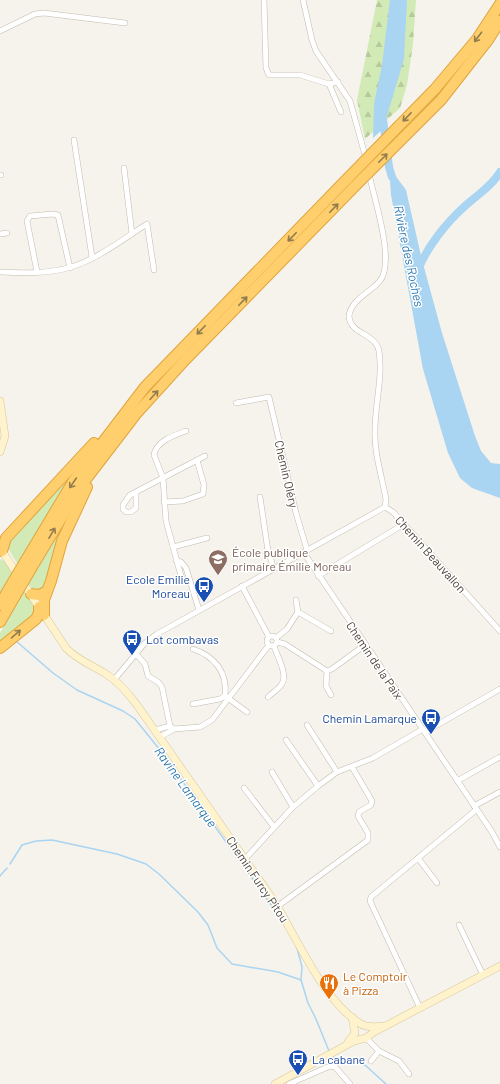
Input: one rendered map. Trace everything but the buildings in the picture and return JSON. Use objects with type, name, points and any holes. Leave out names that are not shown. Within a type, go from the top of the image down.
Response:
[{"type":"highway","points":[[29,563],[80,487],[136,414],[352,182],[435,89],[477,39],[500,4]]},
{"type":"highway","points":[[2,553],[5,536],[145,387],[352,182],[441,100],[484,45],[500,21]]},
{"type":"highway","points":[[0,622],[11,594],[74,480],[145,387]]},
{"type":"highway","points":[[0,648],[22,628],[33,621],[39,613],[44,614],[44,600],[62,541],[79,502],[136,414]]},
{"type":"highway","points":[[31,594],[40,595],[47,591]]},
{"type":"highway","points":[[0,605],[11,594]]},
{"type":"street","points":[[264,0],[267,72],[272,76],[308,76],[329,84],[338,82]]},
{"type":"street","points":[[304,0],[312,40],[316,51],[350,101],[365,155]]},
{"type":"street","points":[[0,31],[35,14],[44,13],[124,23]]},
{"type":"street","points":[[329,84],[341,112]]},
{"type":"street","points":[[74,140],[92,258]]},
{"type":"street","points":[[124,168],[132,234]]},
{"type":"street","points":[[370,178],[386,250],[386,267],[380,281],[356,302],[349,316],[353,328],[372,339],[376,344],[378,351],[378,389],[375,431],[386,499],[385,507]]},
{"type":"street","points":[[37,272],[28,221],[30,216],[58,215],[70,268]]},
{"type":"street","points":[[0,272],[37,272],[70,268],[92,258],[147,224],[154,270]]},
{"type":"street","points":[[0,234],[7,233]]},
{"type":"street","name":"Chemin Oléry","points":[[236,403],[269,397],[306,551]]},
{"type":"street","points":[[0,401],[5,436],[0,452]]},
{"type":"street","points":[[186,431],[167,438],[154,452],[155,459],[163,478],[166,520],[176,560],[181,562],[186,568],[199,610]]},
{"type":"street","points":[[136,492],[205,456]]},
{"type":"street","points":[[164,502],[183,501],[203,494],[204,485],[197,460]]},
{"type":"street","points":[[260,497],[268,551],[274,569]]},
{"type":"street","name":"Chemin Beauvallon","points":[[114,680],[136,654],[157,634],[385,507],[393,512],[500,631]]},
{"type":"street","points":[[318,576],[404,524]]},
{"type":"street","points":[[173,547],[206,538]]},
{"type":"street","name":"Chemin de la Paix","points":[[306,551],[318,576],[475,808],[498,838],[500,846]]},
{"type":"street","name":"Chemin Furcy Pitou","points":[[2,553],[70,652],[114,680],[126,690],[278,906],[316,975],[339,1004],[352,1017],[364,1025]]},
{"type":"street","points":[[242,586],[269,637],[274,643],[283,674],[284,680],[282,685],[268,697]]},
{"type":"street","points":[[155,730],[172,728],[193,729],[208,723],[217,716],[227,697],[287,629],[298,612],[296,600]]},
{"type":"street","points":[[298,612],[331,631]]},
{"type":"street","points":[[269,637],[267,639],[274,643],[285,644],[327,670],[332,669],[365,645]]},
{"type":"street","points":[[193,649],[205,653],[216,661],[223,677],[227,697],[246,712]]},
{"type":"street","points":[[136,654],[145,664],[148,676],[158,682],[162,688],[172,728]]},
{"type":"street","points":[[327,670],[326,686],[331,695]]},
{"type":"street","points":[[245,859],[293,807],[318,786],[338,772],[373,758],[500,689]]},
{"type":"street","points":[[193,704],[227,697]]},
{"type":"street","points":[[307,725],[338,772]]},
{"type":"street","points":[[160,737],[172,728]]},
{"type":"street","points":[[286,740],[318,786]]},
{"type":"street","points":[[457,781],[500,757]]},
{"type":"street","points":[[278,906],[368,840],[368,833],[358,816],[359,812],[371,805],[372,801],[352,767]]},
{"type":"street","points":[[272,772],[293,807]]},
{"type":"street","points":[[244,788],[274,827]]},
{"type":"street","points":[[420,1008],[370,901],[371,898],[475,808],[500,792]]},
{"type":"street","points":[[418,858],[437,883]]},
{"type":"street","points":[[459,925],[484,975]]},
{"type":"street","points":[[274,1084],[297,1082],[328,1056],[342,1048],[500,966]]},
{"type":"street","points":[[352,1017],[355,1031],[365,1037],[379,1051],[399,1061],[409,1074]]},
{"type":"street","points":[[342,1048],[355,1031],[364,1025],[385,1026]]},
{"type":"street","points":[[364,1025],[365,1037]]},
{"type":"street","points":[[371,1061],[379,1051]]},
{"type":"street","points":[[286,1082],[314,1068],[327,1066],[334,1068],[350,1084]]},
{"type":"green space","points":[[377,0],[416,0],[413,44],[407,85],[400,108],[365,139],[357,100]]},
{"type":"green space","points":[[76,468],[18,565],[6,545],[8,541],[65,483]]},
{"type":"green space","points":[[71,512],[48,581],[42,590],[33,589],[28,584]]},
{"type":"green space","points":[[0,559],[4,561],[14,574],[0,597]]},
{"type":"green space","points":[[25,590],[36,611],[35,615],[0,644],[0,633]]},
{"type":"water","points":[[390,0],[407,0],[404,59],[383,129],[373,138],[374,104],[382,65]]},
{"type":"water","points":[[389,167],[406,190],[422,260],[442,333],[475,436],[481,451],[491,463],[500,464],[500,498],[472,488],[460,478],[448,453],[423,369],[391,195]]},
{"type":"waterway","name":"Rivière des Roches","points":[[383,119],[389,167],[392,177]]},
{"type":"waterway","points":[[418,270],[426,253],[444,228],[465,206],[488,186],[500,172]]},
{"type":"waterway","name":"Ravine Lamarque","points":[[16,641],[53,673],[77,690],[123,711],[135,719],[160,750],[277,913]]},
{"type":"waterway","points":[[10,864],[22,845],[36,841],[52,840],[117,854],[146,864],[159,874],[198,912],[208,925],[217,948],[232,964],[278,972],[301,980],[308,1003],[329,1051]]},
{"type":"waterway","points":[[0,876],[7,868]]},
{"type":"waterway","name":"Ravine Lamarque","points":[[297,948],[302,967],[301,980]]},
{"type":"waterway","points":[[332,1056],[338,1060],[365,1065],[386,1084]]},
{"type":"place","name":"École publique primaire Émilie Moreau","points":[[218,576]]},
{"type":"place","name":"Ecole Emilie Moreau","points":[[204,603]]},
{"type":"place","name":"Lot combavas","points":[[132,656]]},
{"type":"place","name":"Chemin Lamarque","points":[[431,735]]},
{"type":"place","name":"Le Comptoir à Pizza","points":[[329,1000]]},
{"type":"place","name":"La cabane","points":[[298,1076]]}]
